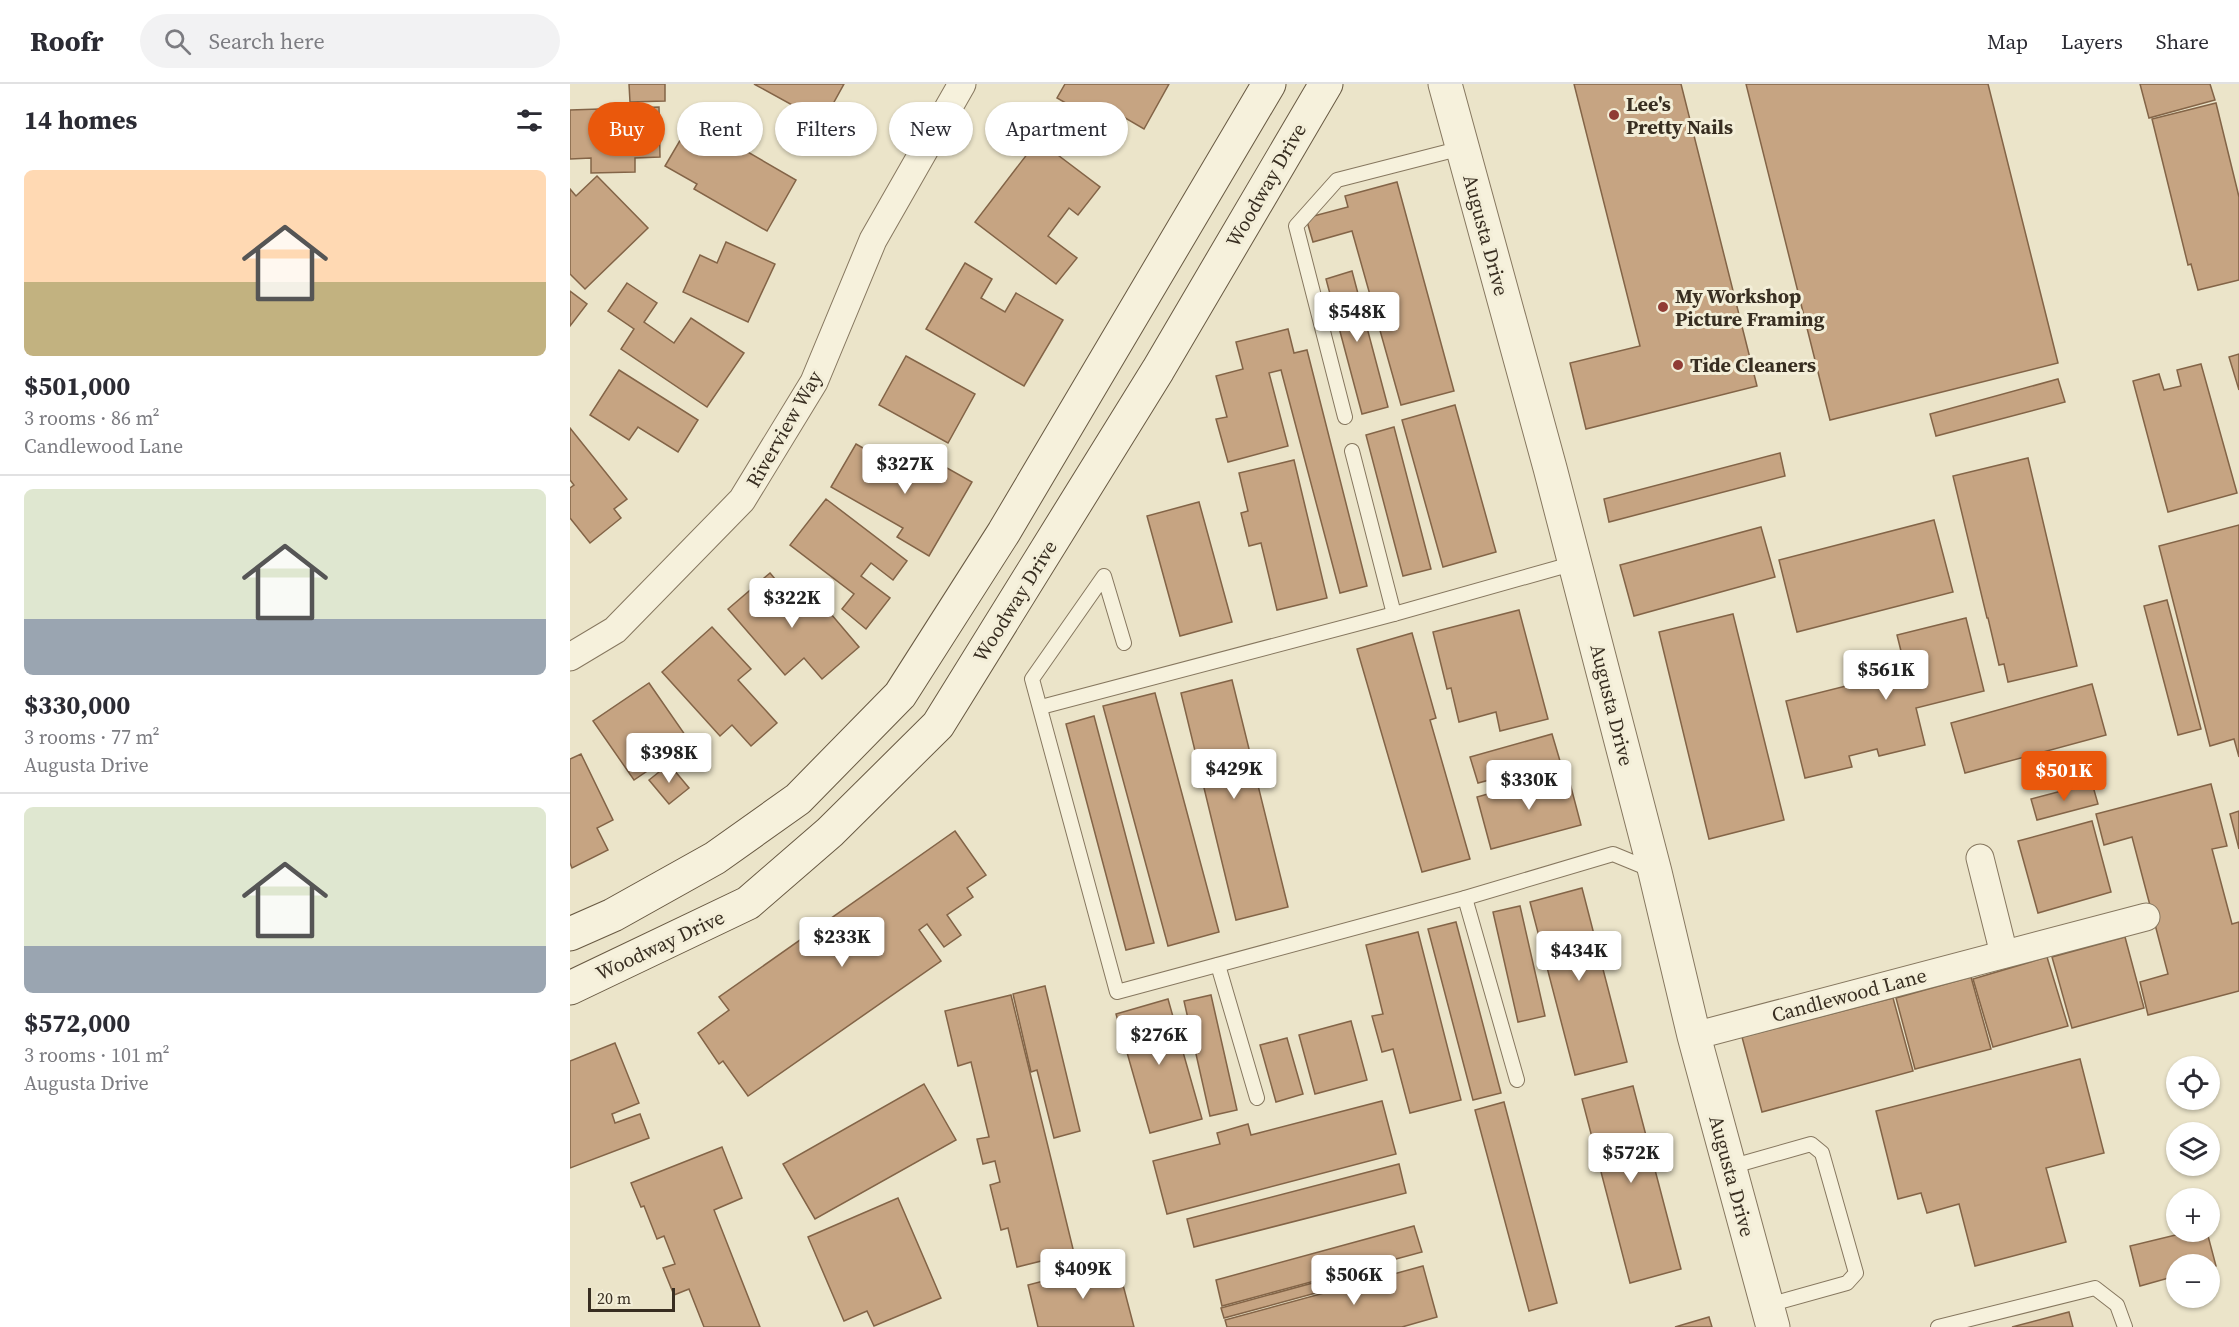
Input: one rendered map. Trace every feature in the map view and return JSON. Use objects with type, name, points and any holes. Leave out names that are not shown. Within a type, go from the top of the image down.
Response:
[{"type":"main road","points":[[570,934],[613,915],[715,858],[798,799],[900,695],[1004,532],[1269,84]]},
{"type":"main road","name":"Woodway Drive","points":[[570,988],[748,903],[830,832],[938,725],[1158,370],[1326,84]]},
{"type":"main road","name":"Augusta Drive","points":[[1445,84],[1575,563],[1655,872],[1694,1035],[1770,1316]]},
{"type":"main road","points":[[1116,342],[1158,370]]},
{"type":"main road","points":[[613,915],[631,960]]},
{"type":"street","name":"Riverview Way","points":[[570,657],[615,630],[742,500],[814,382],[873,240],[963,84]]},
{"type":"street","points":[[1980,858],[2004,954]]},
{"type":"street","name":"Candlewood Lane","points":[[1694,1035],[2146,917]]},
{"type":"lane","points":[[1345,417],[1296,226],[1337,180],[1462,148]]},
{"type":"lane","points":[[1352,451],[1394,614]]},
{"type":"lane","points":[[1041,707],[1394,614],[1575,563]]},
{"type":"lane","points":[[1124,643],[1104,576],[1032,679],[1117,992],[1465,898],[1613,854],[1655,872]]},
{"type":"lane","points":[[1465,898],[1517,1080]]},
{"type":"lane","points":[[1218,965],[1257,1098]]},
{"type":"lane","points":[[1730,1167],[1812,1144],[1822,1153],[1856,1273],[1847,1283],[1770,1316]]},
{"type":"lane","points":[[1938,1327],[2095,1288],[2117,1305],[2125,1327]]},
{"type":"building","points":[[629,84],[665,84],[665,101],[630,102]]},
{"type":"building","points":[[754,84],[844,84],[834,102],[787,102]]},
{"type":"building","points":[[1065,84],[1169,84],[1144,129],[1128,120],[1128,102],[1064,102],[1057,98]]},
{"type":"building","points":[[1574,84],[1681,84],[1757,386],[1586,429],[1570,363],[1640,346]]},
{"type":"building","points":[[1746,84],[1988,84],[2058,363],[1830,420]]},
{"type":"building","points":[[2140,84],[2210,84],[2215,100],[2149,118]]},
{"type":"building","points":[[2216,103],[2239,197],[2239,280],[2198,290],[2191,264],[2188,265],[2152,119]]},
{"type":"building","points":[[588,109],[588,156],[660,157],[635,158],[635,172],[591,173],[591,158],[570,159],[570,110]]},
{"type":"building","points":[[677,146],[677,156],[755,156],[796,180],[767,231],[694,189],[697,184],[665,166]]},
{"type":"building","points":[[1026,156],[1059,156],[1100,187],[1078,215],[1069,208],[1048,236],[1077,258],[1056,284],[975,222]]},
{"type":"building","points":[[597,176],[648,228],[585,289],[570,274],[570,189],[576,196]]},
{"type":"building","points":[[1397,182],[1454,391],[1401,405],[1352,231],[1313,242],[1306,218],[1348,207],[1345,196]]},
{"type":"building","points":[[726,242],[775,264],[748,322],[683,292],[700,255],[717,263]]},
{"type":"building","points":[[965,263],[992,279],[981,298],[1005,312],[1016,293],[1063,320],[1024,386],[926,329]]},
{"type":"building","points":[[1352,271],[1388,407],[1362,414],[1326,279]]},
{"type":"building","points":[[627,283],[657,303],[644,322],[674,343],[691,318],[744,353],[707,407],[621,349],[634,329],[608,311]]},
{"type":"building","points":[[570,291],[587,304],[570,326]]},
{"type":"building","points":[[1288,329],[1294,353],[1307,350],[1367,586],[1340,593],[1281,370],[1269,373],[1288,446],[1228,462],[1216,419],[1227,417],[1216,376],[1243,369],[1236,342]]},
{"type":"building","points":[[2239,354],[2239,390],[2229,357]]},
{"type":"building","points":[[906,356],[975,394],[948,443],[879,405]]},
{"type":"building","points":[[2201,364],[2237,493],[2168,512],[2133,381],[2159,374],[2164,390],[2181,386],[2177,370]]},
{"type":"building","points":[[619,370],[698,420],[678,452],[638,427],[629,440],[590,415]]},
{"type":"building","points":[[2058,379],[2065,402],[1936,436],[1930,414]]},
{"type":"building","points":[[1455,405],[1496,552],[1443,567],[1402,420]]},
{"type":"building","points":[[1394,427],[1431,569],[1403,576],[1366,435]]},
{"type":"building","points":[[570,428],[627,499],[614,509],[621,518],[590,543],[570,518],[570,488],[574,485],[570,480]]},
{"type":"building","points":[[856,444],[912,476],[924,455],[972,482],[929,556],[897,537],[903,528],[831,487]]},
{"type":"building","points":[[1780,453],[1785,476],[1609,522],[1604,499]]},
{"type":"building","points":[[2028,458],[2077,666],[2008,682],[2004,664],[1999,665],[1953,476]]},
{"type":"building","points":[[1294,460],[1327,598],[1277,610],[1261,543],[1249,546],[1241,513],[1248,511],[1239,473]]},
{"type":"building","points":[[826,499],[907,561],[893,580],[871,563],[861,576],[890,598],[866,629],[842,609],[854,594],[790,545]]},
{"type":"building","points":[[1199,502],[1232,622],[1180,636],[1147,516]]},
{"type":"building","points":[[1934,520],[1953,592],[1797,632],[1779,560]]},
{"type":"building","points":[[2239,525],[2239,757],[2234,739],[2210,746],[2159,546]]},
{"type":"building","points":[[1761,527],[1775,577],[1634,616],[1620,565]]},
{"type":"building","points":[[770,573],[805,615],[820,601],[859,647],[822,679],[804,658],[785,675],[728,609]]},
{"type":"building","points":[[2167,600],[2201,729],[2178,735],[2144,606]]},
{"type":"building","points":[[1519,610],[1548,719],[1500,731],[1496,712],[1459,722],[1451,688],[1447,689],[1433,632]]},
{"type":"building","points":[[1733,614],[1784,820],[1709,839],[1659,632]]},
{"type":"building","points":[[1966,618],[1984,691],[1916,708],[1925,745],[1879,756],[1877,749],[1849,756],[1852,767],[1805,778],[1786,701],[1906,671],[1897,635]]},
{"type":"building","points":[[712,627],[751,669],[738,680],[777,723],[751,746],[732,725],[720,736],[662,672]]},
{"type":"building","points":[[1412,633],[1436,718],[1430,720],[1470,859],[1422,872],[1357,649]]},
{"type":"building","points":[[1232,680],[1288,907],[1236,920],[1181,693]]},
{"type":"building","points":[[649,683],[690,742],[634,780],[593,721]]},
{"type":"building","points":[[2092,684],[2106,735],[1965,773],[1951,723]]},
{"type":"building","points":[[1155,693],[1219,932],[1168,946],[1103,706]]},
{"type":"building","points":[[1094,716],[1154,943],[1126,950],[1066,724]]},
{"type":"building","points":[[1552,734],[1560,761],[1478,783],[1470,757]]},
{"type":"building","points":[[581,754],[613,820],[597,828],[608,850],[572,868],[570,863],[570,759]]},
{"type":"building","points":[[669,764],[689,788],[669,804],[649,780]]},
{"type":"building","points":[[1567,772],[1581,825],[1491,849],[1477,797]]},
{"type":"building","points":[[2092,783],[2098,804],[2037,820],[2031,799]]},
{"type":"building","points":[[2211,784],[2227,846],[2212,849],[2232,924],[2239,922],[2239,991],[2148,1015],[2140,982],[2168,974],[2132,837],[2104,845],[2096,814]]},
{"type":"building","points":[[2239,811],[2239,849],[2230,814]]},
{"type":"building","points":[[2092,821],[2111,892],[2038,913],[2018,841]]},
{"type":"building","points":[[955,831],[986,875],[967,888],[973,897],[947,915],[961,935],[944,947],[927,924],[919,930],[941,961],[748,1096],[723,1061],[719,1064],[698,1033],[729,1010],[719,997]]},
{"type":"building","points":[[1582,888],[1627,1062],[1575,1075],[1530,902]]},
{"type":"building","points":[[1520,906],[1545,1016],[1518,1022],[1493,912]]},
{"type":"building","points":[[1456,922],[1501,1093],[1473,1100],[1428,929]]},
{"type":"building","points":[[1418,932],[1461,1100],[1410,1113],[1393,1049],[1382,1052],[1372,1016],[1383,1014],[1366,945]]},
{"type":"building","points":[[2125,937],[2144,1008],[2072,1028],[2052,957]]},
{"type":"building","points":[[2047,957],[2068,1026],[1993,1047],[1973,979]]},
{"type":"building","points":[[1971,977],[1991,1049],[1915,1069],[1896,998]]},
{"type":"building","points":[[1045,986],[1080,1131],[1054,1138],[1037,1070],[1031,1072],[1013,994]]},
{"type":"building","points":[[1011,995],[1074,1253],[1017,1267],[1008,1228],[1001,1230],[990,1185],[1000,1182],[995,1161],[983,1164],[977,1139],[989,1137],[971,1062],[958,1066],[945,1011]]},
{"type":"building","points":[[1211,995],[1237,1110],[1210,1116],[1184,1001]]},
{"type":"building","points":[[1893,998],[1913,1071],[1762,1112],[1742,1037]]},
{"type":"building","points":[[1168,999],[1202,1119],[1150,1133],[1116,1014]]},
{"type":"building","points":[[1351,1021],[1367,1080],[1315,1094],[1299,1035]]},
{"type":"building","points":[[1287,1038],[1303,1094],[1276,1102],[1260,1045]]},
{"type":"building","points":[[615,1043],[639,1103],[612,1114],[615,1123],[640,1114],[649,1138],[570,1168],[570,1061]]},
{"type":"building","points":[[2080,1059],[2104,1153],[2046,1168],[2066,1242],[1975,1266],[1959,1204],[1927,1213],[1921,1193],[1898,1199],[1876,1111]]},
{"type":"building","points":[[924,1084],[956,1140],[815,1219],[783,1164]]},
{"type":"building","points":[[1633,1086],[1681,1269],[1630,1283],[1582,1099]]},
{"type":"building","points":[[1382,1101],[1396,1154],[1167,1214],[1153,1161],[1220,1144],[1217,1133],[1248,1124],[1251,1135]]},
{"type":"building","points":[[1504,1102],[1557,1303],[1529,1311],[1475,1110]]},
{"type":"building","points":[[722,1147],[742,1198],[714,1210],[760,1327],[704,1327],[689,1289],[674,1295],[663,1268],[675,1264],[664,1236],[657,1239],[644,1206],[641,1207],[631,1183]]},
{"type":"building","points":[[1399,1164],[1406,1193],[1194,1247],[1187,1219]]},
{"type":"building","points":[[898,1198],[941,1298],[874,1326],[867,1311],[844,1321],[808,1237]]},
{"type":"building","points":[[1414,1226],[1422,1252],[1222,1306],[1216,1280]]},
{"type":"building","points":[[2166,1237],[2166,1242],[2210,1242],[2213,1254],[2166,1254],[2166,1279],[2140,1286],[2130,1246]]},
{"type":"building","points":[[1117,1262],[1134,1327],[1038,1327],[1028,1285]]},
{"type":"building","points":[[1423,1266],[1437,1317],[1402,1327],[1227,1327],[1225,1320]]},
{"type":"building","points":[[1353,1272],[1356,1282],[1224,1318],[1221,1308]]},
{"type":"building","points":[[2069,1312],[2073,1327],[2012,1327]]},
{"type":"building","points":[[1709,1317],[1712,1327],[1675,1327]]},
{"type":"place","name":"Lee's Pretty Nails","points":[[1614,115]]},
{"type":"place","name":"My Workshop Picture Framing","points":[[1663,307]]},
{"type":"place","name":"Tide Cleaners","points":[[1678,365]]}]
